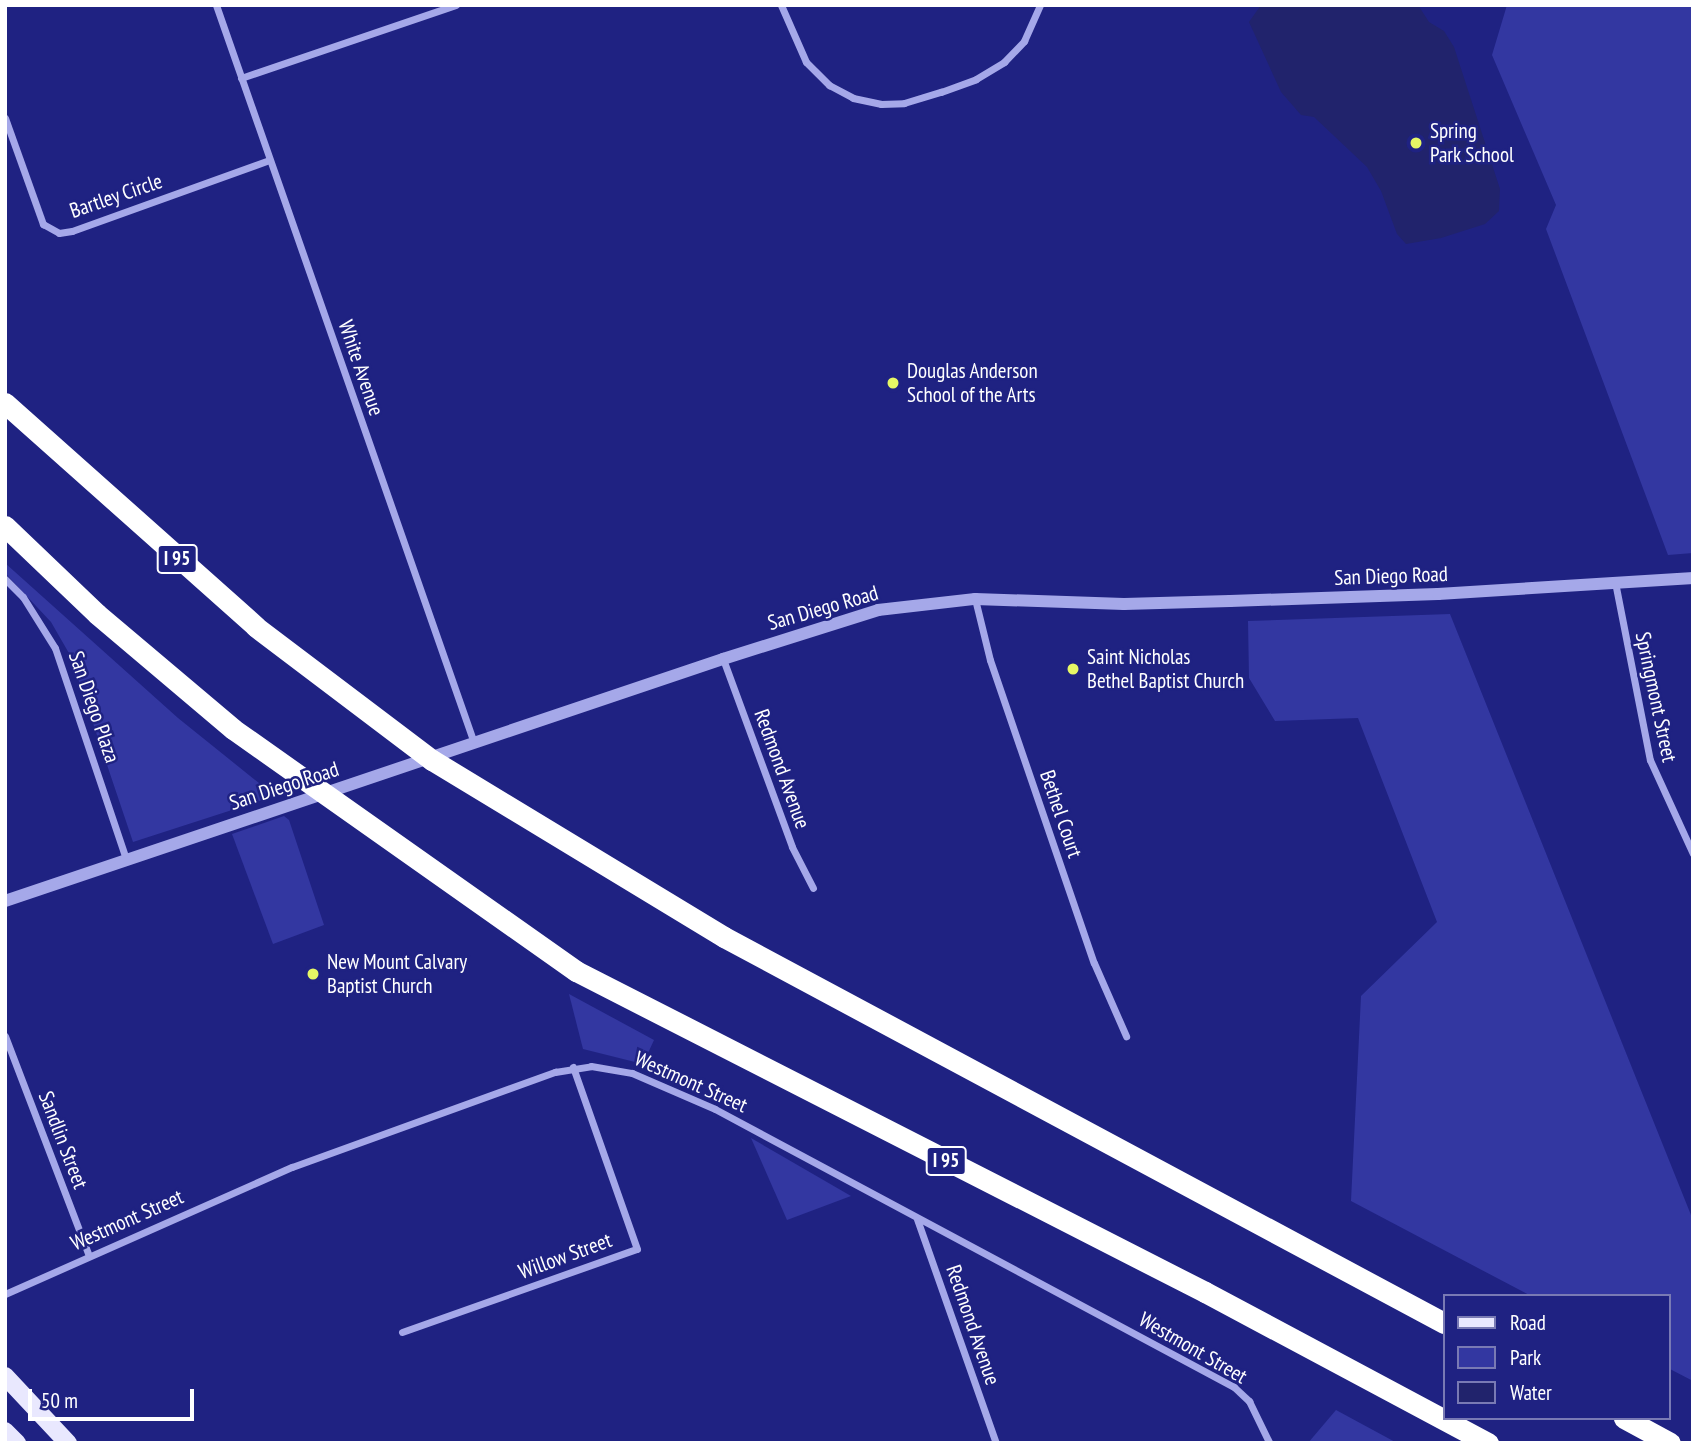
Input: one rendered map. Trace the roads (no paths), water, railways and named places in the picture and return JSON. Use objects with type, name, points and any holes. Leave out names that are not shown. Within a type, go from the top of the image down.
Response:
[{"type":"highway","name":"I 95","points":[[5,403],[247,619],[432,760],[724,937],[1442,1322]]},
{"type":"highway","name":"I 95","points":[[5,526],[97,614],[233,729],[576,971],[1205,1292],[1442,1418]]},
{"type":"highway","name":"I 95","points":[[1445,1420],[1488,1443]]},
{"type":"highway","points":[[1628,1420],[1670,1443]]},
{"type":"main road","points":[[5,1377],[68,1443]]},
{"type":"main road","points":[[5,1431],[17,1443]]},
{"type":"street","name":"White Avenue","points":[[216,5],[474,743]]},
{"type":"street","points":[[242,78],[456,5]]},
{"type":"street","points":[[781,5],[794,42],[806,62],[829,85],[853,98],[881,104],[904,103],[942,92],[976,79],[1004,62],[1024,41],[1040,5]]},
{"type":"street","name":"Bartley Circle","points":[[5,118],[43,224],[59,233],[72,231],[269,160]]},
{"type":"street","name":"San Diego Road","points":[[5,901],[723,659],[878,610],[975,599],[1124,604],[1438,594],[1693,578]]},
{"type":"street","name":"San Diego Plaza","points":[[5,579],[23,597],[55,648],[126,859]]},
{"type":"street","name":"Springmont Street","points":[[1615,582],[1650,760],[1677,824],[1693,853]]},
{"type":"street","name":"Bethel Court","points":[[975,599],[990,660],[1094,963],[1126,1036]]},
{"type":"street","name":"Redmond Avenue","points":[[723,659],[792,847],[813,888]]},
{"type":"street","name":"Sandlin Street","points":[[5,1036],[89,1256]]},
{"type":"street","name":"Westmont Street","points":[[5,1294],[292,1167],[573,1067],[611,1068],[671,1088],[1234,1387],[1249,1401],[1269,1442]]},
{"type":"street","name":"Willow Street","points":[[402,1332],[637,1249],[573,1067]]},
{"type":"street","name":"Redmond Avenue","points":[[917,1218],[996,1443]]},
{"type":"water","name":"Spring Park School","points":[[1261,5],[1418,5],[1429,22],[1444,31],[1454,47],[1500,189],[1499,211],[1485,224],[1441,238],[1406,244],[1397,234],[1381,191],[1367,167],[1314,117],[1301,115],[1281,92],[1249,22]]},
{"type":"place","name":"Spring Park School","points":[[1416,143]]},
{"type":"place","name":"Douglas Anderson School of the Arts","points":[[893,383]]},
{"type":"place","name":"Saint Nicholas Bethel Baptist Church","points":[[1073,669]]},
{"type":"place","name":"New Mount Calvary Baptist Church","points":[[313,974]]}]
